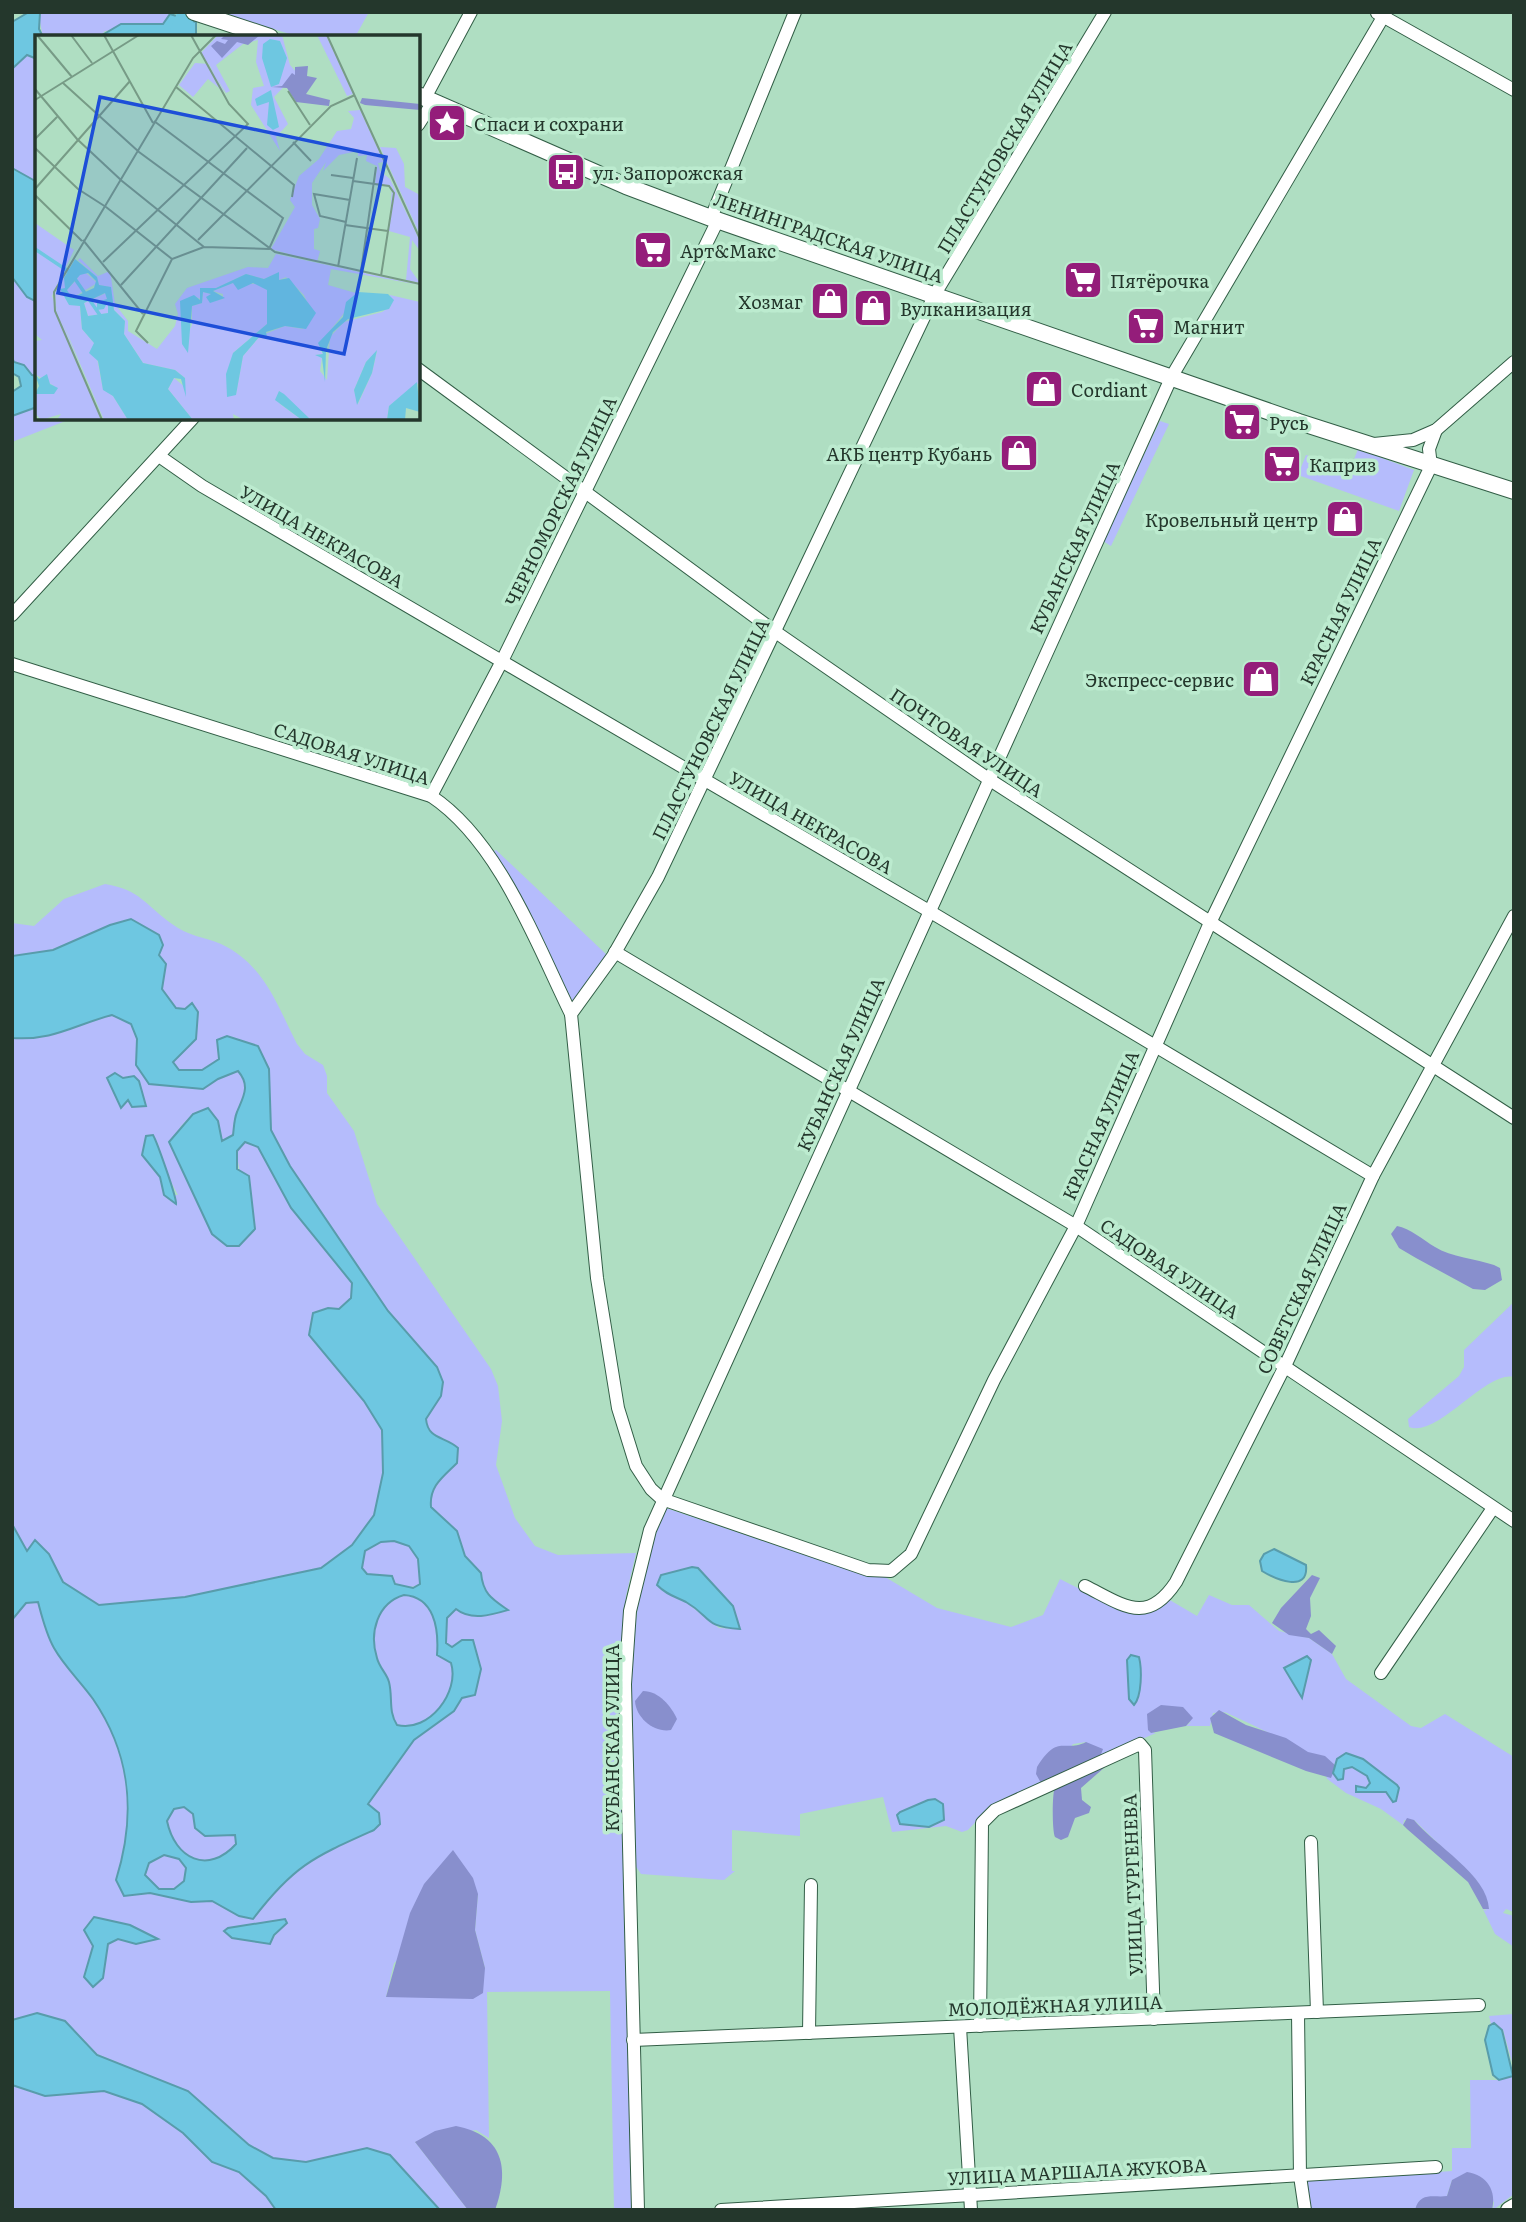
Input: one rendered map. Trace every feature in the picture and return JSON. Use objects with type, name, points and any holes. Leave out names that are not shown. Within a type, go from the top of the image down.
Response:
[{"type":"main road","points":[[194,12],[264,35]]},
{"type":"main road","name":"ЛЕНИНГРАДСКАЯ УЛИЦА","points":[[425,99],[626,186],[714,219],[1431,466],[1514,491]]},
{"type":"main road","points":[[1509,2210],[1514,2207]]},
{"type":"street","points":[[420,118],[425,99],[471,12]]},
{"type":"street","name":"ЧЕРНОМОРСКАЯ УЛИЦА","points":[[430,796],[502,661],[714,219],[795,12]]},
{"type":"street","name":"ПЛАСТУНОВСКАЯ УЛИЦА","points":[[571,1014],[615,952],[658,877],[777,633],[935,294],[1105,12]]},
{"type":"street","points":[[1382,14],[1514,90]]},
{"type":"street","name":"КУБАНСКАЯ УЛИЦА","points":[[638,2210],[626,1655],[639,1567],[662,1499],[987,778],[1172,376],[1382,14]]},
{"type":"street","points":[[1367,444],[1413,440],[1436,430],[1514,362]]},
{"type":"street","name":"ПОЧТОВАЯ УЛИЦА","points":[[420,370],[777,633],[987,778],[1209,925],[1432,1063],[1514,1118]]},
{"type":"street","points":[[12,615],[191,420]]},
{"type":"street","name":"КРАСНАЯ УЛИЦА","points":[[662,1499],[868,1570],[886,1572],[898,1568],[916,1547],[993,1380],[1076,1226],[1209,925],[1431,466],[1429,449],[1436,430]]},
{"type":"street","name":"УЛИЦА НЕКРАСОВА","points":[[159,456],[202,486],[929,911],[1153,1047],[1373,1175]]},
{"type":"street","name":"САДОВАЯ УЛИЦА","points":[[12,664],[430,796],[453,812],[485,852],[515,902],[571,1014]]},
{"type":"street","name":"СОВЕТСКАЯ УЛИЦА","points":[[1085,1586],[1120,1604],[1140,1609],[1150,1608],[1163,1598],[1183,1570],[1285,1366],[1373,1175],[1514,916]]},
{"type":"street","name":"САДОВАЯ УЛИЦА","points":[[615,952],[1076,1226],[1514,1521]]},
{"type":"street","points":[[571,1014],[597,1278],[618,1408],[636,1466],[651,1489],[662,1499]]},
{"type":"street","points":[[1381,1673],[1493,1507]]},
{"type":"street","name":"УЛИЦА ТУРГЕНЕВА","points":[[980,2026],[982,1823],[995,1810],[1140,1744],[1145,1750],[1154,2019]]},
{"type":"street","points":[[1311,1842],[1317,2012]]},
{"type":"street","points":[[809,2033],[811,1885]]},
{"type":"street","name":"МОЛОДЁЖНАЯ УЛИЦА","points":[[634,2040],[1479,2006]]},
{"type":"street","points":[[1298,2013],[1300,2176],[1305,2210]]},
{"type":"street","points":[[961,2027],[971,2210]]},
{"type":"street","name":"УЛИЦА МАРШАЛА ЖУКОВА","points":[[721,2210],[1436,2167]]},
{"type":"shaded area","points":[[29,12],[40,13],[39,29],[42,35],[35,35],[35,58],[27,55],[12,69],[12,22]]},
{"type":"shaded area","points":[[38,12],[170,14],[164,24],[105,31],[101,35],[43,35]]},
{"type":"shaded area","points":[[220,12],[369,12],[356,35],[293,35]]},
{"type":"shaded area","points":[[170,14],[196,22],[196,35],[102,35],[121,24],[163,24]]},
{"type":"shaded area","points":[[27,55],[35,58],[35,181],[12,168],[12,69]]},
{"type":"shaded area","points":[[12,168],[35,181],[35,301],[27,297],[12,277]]},
{"type":"shaded area","points":[[12,277],[27,297],[35,301],[35,376],[32,376],[24,365],[14,362]]},
{"type":"shaded area","points":[[12,357],[14,362],[24,365],[35,376],[35,408],[12,416],[12,392],[21,386],[19,377],[12,373]]},
{"type":"shaded area","points":[[35,408],[35,420],[68,420],[12,442],[12,416]]},
{"type":"shaded area","points":[[1160,421],[1169,424],[1111,546],[1103,541]]},
{"type":"shaded area","points":[[1358,449],[1414,470],[1399,511],[1298,475],[1306,455],[1350,470]]},
{"type":"shaded area","points":[[496,850],[608,956],[573,1002],[491,853]]},
{"type":"shaded area","points":[[105,884],[127,890],[178,928],[236,952],[259,974],[276,1000],[297,1044],[305,1054],[323,1065],[327,1076],[327,1093],[354,1131],[377,1204],[491,1369],[498,1386],[502,1421],[496,1465],[515,1518],[535,1546],[558,1555],[636,1553],[626,1596],[619,1680],[633,2210],[614,2210],[610,1991],[487,1992],[489,2138],[476,2130],[415,2142],[468,2210],[440,2210],[390,2155],[367,2148],[306,2162],[273,2158],[249,2145],[188,2091],[97,2054],[82,2038],[37,2013],[12,2020],[12,1620],[26,1603],[38,1602],[54,1648],[93,1699],[116,1742],[123,1764],[128,1810],[116,1880],[150,1893],[191,1902],[212,1901],[239,1916],[253,1919],[283,1881],[315,1857],[374,1830],[368,1804],[414,1740],[454,1711],[481,1669],[473,1640],[452,1647],[446,1643],[447,1618],[456,1609],[468,1615],[481,1616],[507,1610],[486,1591],[481,1573],[465,1556],[457,1531],[431,1507],[434,1488],[457,1463],[458,1449],[434,1434],[427,1426],[426,1419],[441,1396],[411,1339],[388,1311],[290,1166],[271,1130],[269,1100],[217,1040],[219,1059],[202,1070],[178,1070],[172,1061],[183,1051],[185,1009],[176,1008],[162,989],[166,964],[159,955],[163,945],[154,932],[143,926],[129,924],[97,931],[51,950],[12,956],[12,923],[34,926],[64,899]],"holes":[[[478,1894],[475,1930],[485,1968],[386,1997],[394,1963]],[[285,1919],[270,1944],[245,1940],[228,1928]],[[130,1925],[136,1943],[118,1939],[107,1944],[103,1978],[84,1977],[93,1946]]]},
{"type":"shaded area","points":[[131,919],[159,935],[163,945],[159,955],[166,964],[162,989],[176,1008],[185,1009],[192,1003],[198,1012],[196,1039],[173,1062],[179,1070],[202,1070],[219,1059],[217,1040],[227,1036],[258,1046],[269,1069],[271,1130],[290,1166],[388,1311],[437,1367],[443,1382],[441,1396],[426,1419],[427,1426],[434,1434],[458,1448],[457,1463],[432,1493],[431,1507],[457,1531],[465,1556],[481,1573],[486,1591],[508,1610],[475,1616],[456,1609],[447,1618],[446,1643],[452,1647],[462,1640],[473,1640],[481,1669],[475,1695],[462,1698],[454,1711],[414,1740],[368,1804],[379,1813],[380,1824],[374,1830],[306,1864],[281,1886],[253,1919],[239,1916],[212,1901],[191,1902],[150,1893],[124,1896],[116,1880],[128,1810],[123,1764],[116,1742],[93,1699],[51,1643],[38,1602],[26,1603],[12,1620],[12,1524],[27,1551],[35,1540],[49,1554],[63,1582],[99,1605],[185,1597],[321,1568],[352,1545],[374,1515],[383,1473],[382,1430],[364,1401],[309,1335],[313,1313],[328,1308],[339,1309],[351,1298],[352,1283],[291,1208],[258,1147],[245,1142],[237,1151],[237,1169],[249,1176],[255,1229],[239,1246],[227,1246],[212,1234],[169,1142],[193,1114],[208,1108],[218,1121],[222,1141],[233,1135],[236,1115],[245,1092],[242,1076],[238,1071],[203,1089],[149,1084],[136,1065],[137,1039],[131,1024],[112,1015],[52,1035],[12,1038],[12,956],[53,950],[110,925]],"holes":[[[394,1541],[409,1546],[418,1559],[420,1584],[413,1588],[395,1584],[392,1576],[367,1574],[362,1568],[365,1551],[381,1542]],[[404,1595],[414,1597],[428,1608],[433,1616],[437,1635],[437,1655],[451,1663],[453,1674],[451,1686],[439,1708],[431,1717],[409,1726],[397,1725],[394,1720],[389,1682],[378,1661],[374,1639],[381,1612],[395,1599]],[[184,1807],[193,1814],[195,1828],[205,1836],[235,1835],[236,1844],[215,1859],[204,1860],[185,1853],[177,1845],[167,1821],[174,1809]],[[164,1855],[179,1859],[186,1868],[184,1881],[174,1889],[159,1889],[145,1875],[149,1863]]]},
{"type":"shaded area","points":[[112,1015],[131,1024],[137,1039],[136,1065],[149,1084],[203,1089],[238,1071],[243,1079],[245,1094],[233,1135],[222,1142],[218,1121],[208,1108],[193,1114],[180,1127],[187,1176],[212,1234],[255,1229],[238,1161],[237,1151],[245,1142],[258,1147],[291,1208],[352,1283],[351,1298],[339,1309],[328,1308],[309,1335],[364,1401],[382,1430],[383,1473],[374,1516],[352,1545],[321,1568],[185,1597],[99,1605],[63,1582],[49,1554],[35,1541],[28,1552],[12,1524],[12,1038],[52,1035]],"holes":[[[158,1143],[162,1165],[178,1195],[164,1195],[160,1177],[142,1155]]]},
{"type":"shaded area","points":[[115,1073],[123,1078],[134,1076],[139,1081],[146,1106],[132,1107],[128,1100],[121,1108],[107,1078]]},
{"type":"shaded area","points":[[153,1135],[176,1204],[164,1195],[160,1177],[142,1155],[146,1136]]},
{"type":"shaded area","points":[[1397,1226],[1441,1250],[1500,1268],[1502,1280],[1485,1290],[1473,1289],[1399,1248],[1391,1234]]},
{"type":"shaded area","points":[[1514,1302],[1514,1377],[1490,1383],[1434,1423],[1421,1428],[1409,1427],[1408,1419],[1459,1376],[1464,1367],[1464,1350]]},
{"type":"shaded area","points":[[666,1508],[867,1576],[885,1577],[937,1608],[1011,1627],[1043,1615],[1060,1579],[1113,1606],[1168,1599],[1197,1616],[1209,1595],[1232,1605],[1249,1605],[1279,1631],[1309,1638],[1332,1654],[1346,1679],[1411,1726],[1421,1728],[1445,1714],[1514,1757],[1514,1912],[1506,1909],[1503,1913],[1514,1916],[1514,1947],[1495,1934],[1483,1909],[1486,1911],[1477,1881],[1414,1820],[1404,1820],[1403,1825],[1381,1809],[1346,1793],[1326,1778],[1333,1773],[1338,1780],[1344,1769],[1352,1767],[1367,1776],[1370,1784],[1366,1788],[1359,1786],[1356,1792],[1386,1792],[1391,1800],[1393,1782],[1369,1764],[1336,1763],[1336,1766],[1223,1712],[1213,1713],[1210,1726],[1186,1726],[1191,1722],[1151,1733],[1156,1733],[1100,1757],[1086,1742],[1073,1744],[1041,1783],[987,1810],[968,1830],[962,1832],[946,1826],[892,1832],[883,1797],[800,1814],[800,1836],[732,1830],[732,1871],[735,1871],[724,1880],[641,1874],[635,1865],[631,1684],[640,1594],[650,1551]],"holes":[[[698,1568],[732,1606],[740,1629],[719,1628],[687,1603]]]},
{"type":"shaded area","points":[[394,1541],[409,1545],[418,1559],[420,1584],[402,1586],[386,1575],[367,1574],[362,1568],[364,1551],[381,1542]]},
{"type":"shaded area","points":[[1274,1549],[1306,1565],[1306,1574],[1302,1579],[1290,1582],[1262,1571],[1260,1561],[1264,1554]]},
{"type":"shaded area","points":[[698,1568],[733,1606],[740,1629],[714,1624],[694,1607],[657,1585],[661,1575]]},
{"type":"shaded area","points":[[1312,1575],[1320,1578],[1310,1598],[1311,1616],[1306,1629],[1311,1634],[1319,1630],[1336,1646],[1332,1654],[1309,1638],[1289,1635],[1272,1623],[1281,1608]]},
{"type":"shaded area","points":[[403,1595],[422,1601],[428,1608],[437,1635],[437,1655],[451,1663],[453,1674],[451,1686],[439,1708],[431,1717],[409,1726],[397,1725],[394,1720],[389,1682],[378,1661],[374,1639],[381,1612],[394,1599]]},
{"type":"shaded area","points":[[1131,1655],[1139,1657],[1141,1668],[1140,1689],[1134,1705],[1129,1699],[1127,1660]]},
{"type":"shaded area","points":[[1307,1656],[1311,1660],[1302,1698],[1284,1668]]},
{"type":"shaded area","points":[[643,1691],[659,1696],[671,1709],[677,1719],[671,1730],[652,1727],[642,1718],[635,1701]]},
{"type":"shaded area","points":[[1161,1705],[1183,1707],[1193,1718],[1186,1726],[1151,1733],[1148,1730],[1147,1714]]},
{"type":"shaded area","points":[[1219,1710],[1246,1725],[1286,1738],[1308,1752],[1325,1756],[1336,1766],[1331,1778],[1306,1771],[1214,1733],[1210,1718]]},
{"type":"shaded area","points":[[1086,1742],[1103,1749],[1100,1757],[1041,1783],[1036,1774],[1037,1767],[1050,1750]]},
{"type":"shaded area","points":[[1346,1753],[1363,1759],[1397,1785],[1399,1788],[1396,1801],[1393,1802],[1386,1792],[1356,1792],[1356,1786],[1366,1788],[1370,1783],[1367,1776],[1352,1767],[1344,1769],[1343,1779],[1338,1780],[1333,1773],[1337,1759]]},
{"type":"shaded area","points":[[1102,1764],[1105,1767],[1081,1788],[1082,1800],[1091,1807],[1089,1813],[1075,1818],[1068,1837],[1061,1840],[1055,1837],[1055,1787]]},
{"type":"shaded area","points":[[935,1799],[943,1804],[944,1820],[929,1827],[900,1824],[897,1815],[900,1812]]},
{"type":"shaded area","points":[[185,1807],[193,1814],[195,1829],[205,1836],[235,1836],[236,1843],[215,1858],[204,1860],[185,1853],[177,1845],[167,1821],[174,1809]]},
{"type":"shaded area","points":[[1407,1818],[1414,1820],[1470,1872],[1480,1884],[1489,1909],[1483,1909],[1468,1882],[1403,1825]]},
{"type":"shaded area","points":[[453,1850],[473,1878],[478,1894],[475,1930],[485,1968],[483,1993],[473,1999],[386,1997],[410,1913],[424,1884]]},
{"type":"shaded area","points":[[164,1855],[179,1859],[186,1868],[184,1881],[174,1889],[159,1889],[145,1875],[149,1863]]},
{"type":"shaded area","points":[[94,1917],[130,1925],[158,1939],[136,1944],[118,1939],[108,1944],[103,1978],[93,1987],[84,1977],[93,1946],[84,1930]]},
{"type":"shaded area","points":[[285,1919],[287,1923],[274,1935],[270,1944],[232,1938],[224,1931],[228,1928]]},
{"type":"shaded area","points":[[37,2013],[65,2021],[97,2055],[188,2091],[249,2145],[273,2158],[306,2162],[367,2148],[390,2155],[440,2210],[276,2210],[266,2196],[239,2172],[212,2162],[183,2133],[142,2104],[104,2091],[45,2096],[12,2085],[12,2020]]},
{"type":"shaded area","points":[[1514,2014],[1514,2069],[1503,2030],[1491,2024],[1489,2016]]},
{"type":"shaded area","points":[[1494,2023],[1502,2030],[1513,2076],[1499,2080],[1493,2075],[1485,2040],[1489,2026]]},
{"type":"shaded area","points":[[1514,2076],[1514,2194],[1493,2210],[1494,2202],[1452,2180],[1447,2196],[1415,2210],[1311,2210],[1306,2181],[1452,2171],[1452,2148],[1471,2148],[1470,2080],[1499,2080]]},
{"type":"shaded area","points":[[12,2085],[45,2096],[104,2091],[142,2104],[183,2133],[212,2162],[239,2172],[266,2196],[276,2210],[12,2210]]},
{"type":"shaded area","points":[[456,2126],[472,2130],[484,2137],[493,2145],[499,2156],[502,2180],[495,2210],[468,2210],[415,2142],[435,2131]]},
{"type":"shaded area","points":[[1467,2172],[1480,2177],[1489,2185],[1493,2196],[1492,2210],[1415,2210],[1424,2198],[1447,2196],[1452,2180]]},
{"type":"waterway","points":[[178,35],[187,12]]},
{"type":"place","name":"Спаси и сохрани","points":[[447,123]]},
{"type":"place","name":"ул. Запорожская","points":[[566,172]]},
{"type":"place","name":"Арт&Макс","points":[[653,250]]},
{"type":"place","name":"Пятёрочка","points":[[1083,280]]},
{"type":"place","name":"Хозмаг","points":[[830,301]]},
{"type":"place","name":"Вулканизация","points":[[873,308]]},
{"type":"place","name":"Магнит","points":[[1146,326]]},
{"type":"place","name":"Cordiant","points":[[1044,389]]},
{"type":"place","name":"Русь","points":[[1242,422]]},
{"type":"place","name":"АКБ центр Кубань","points":[[1019,453]]},
{"type":"place","name":"Каприз","points":[[1282,464]]},
{"type":"place","name":"Кровельный центр","points":[[1345,519]]},
{"type":"place","name":"Экспресс-сервис","points":[[1261,679]]}]
